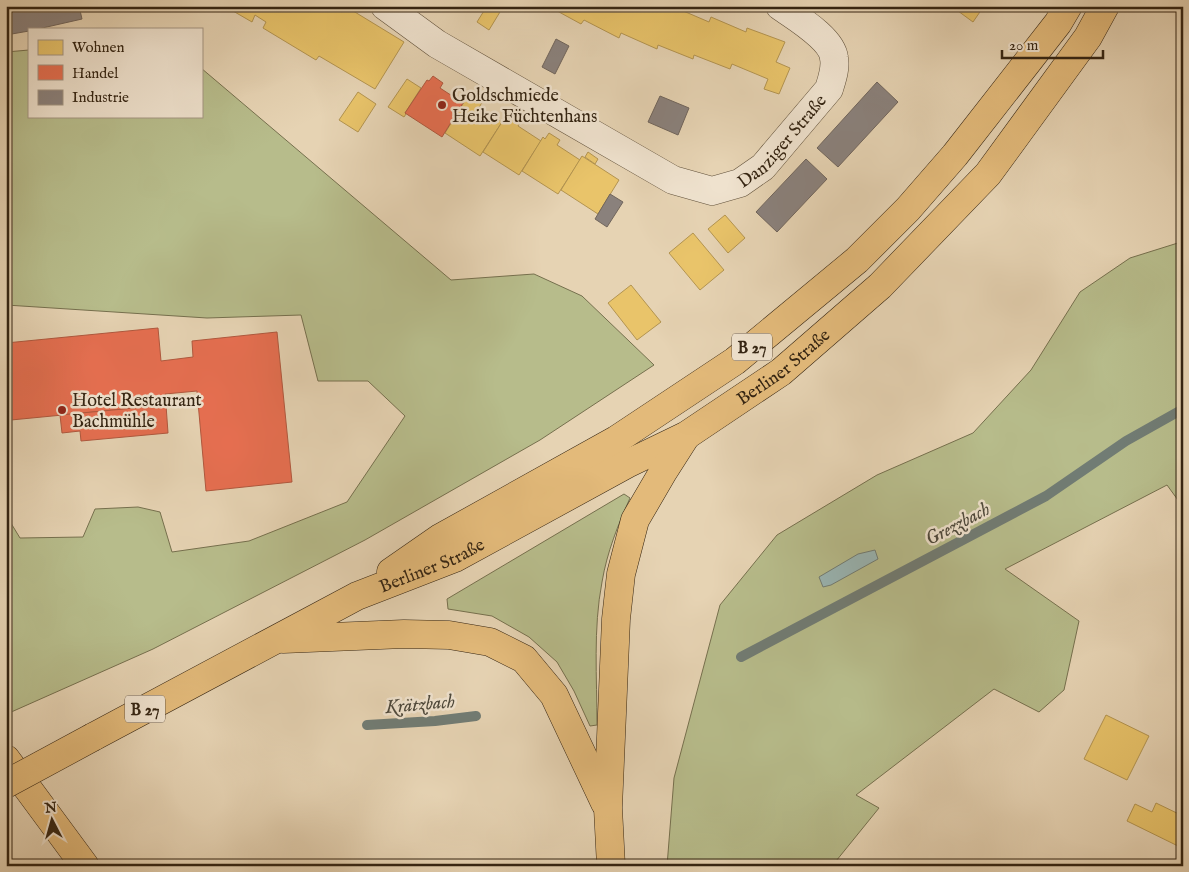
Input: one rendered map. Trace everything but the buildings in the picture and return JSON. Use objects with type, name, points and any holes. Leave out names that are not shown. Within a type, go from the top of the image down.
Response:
[{"type":"main road","name":"Berliner Straße","points":[[357,596],[440,538],[616,440],[735,361],[857,260],[908,209],[955,155],[1058,23],[1068,6]]},
{"type":"main road","name":"Berliner Straße","points":[[6,784],[357,596],[455,558],[627,464],[687,435],[781,372],[880,286],[988,174],[1088,37],[1105,6]]},
{"type":"main road","points":[[611,866],[608,808],[616,619],[621,574],[635,520],[687,435]]},
{"type":"main road","points":[[274,640],[404,634],[449,635],[490,642],[524,659],[554,695],[608,808]]},
{"type":"main road","points":[[6,759],[85,866]]},
{"type":"street","name":"Danziger Straße","points":[[385,6],[437,44],[673,180],[712,191],[740,183],[763,167],[829,89],[834,74],[834,56],[828,43],[780,6]]},
{"type":"green space","points":[[28,50],[28,118],[202,118],[202,69],[451,280],[534,274],[582,296],[654,365],[540,440],[365,540],[153,649],[9,713],[6,709],[6,515],[20,538],[83,537],[95,509],[138,507],[160,512],[172,552],[249,541],[347,502],[405,416],[368,381],[318,381],[301,315],[207,318],[6,305],[6,52]]},
{"type":"green space","points":[[1181,242],[1183,243],[1183,507],[1167,485],[1005,569],[1079,621],[1064,690],[1039,712],[994,689],[856,795],[879,808],[832,866],[667,866],[674,778],[720,605],[777,535],[877,475],[973,433],[1031,370],[1080,292],[1130,258]]},
{"type":"green space","points":[[624,494],[630,498],[610,549],[599,600],[596,654],[597,725],[590,726],[574,691],[557,662],[529,637],[492,616],[448,609],[447,599]]},
{"type":"water","points":[[875,550],[878,559],[831,585],[823,587],[819,577],[858,554]]},
{"type":"waterway","name":"Grezzbach","points":[[741,657],[1046,496],[1126,441],[1183,409]]},
{"type":"waterway","name":"Krätzbach","points":[[367,725],[435,721],[476,716]]},
{"type":"place","name":"Goldschmiede Heike Füchtenhans","points":[[442,105]]},
{"type":"place","name":"Hotel Restaurant Bachmühle","points":[[62,410]]}]
